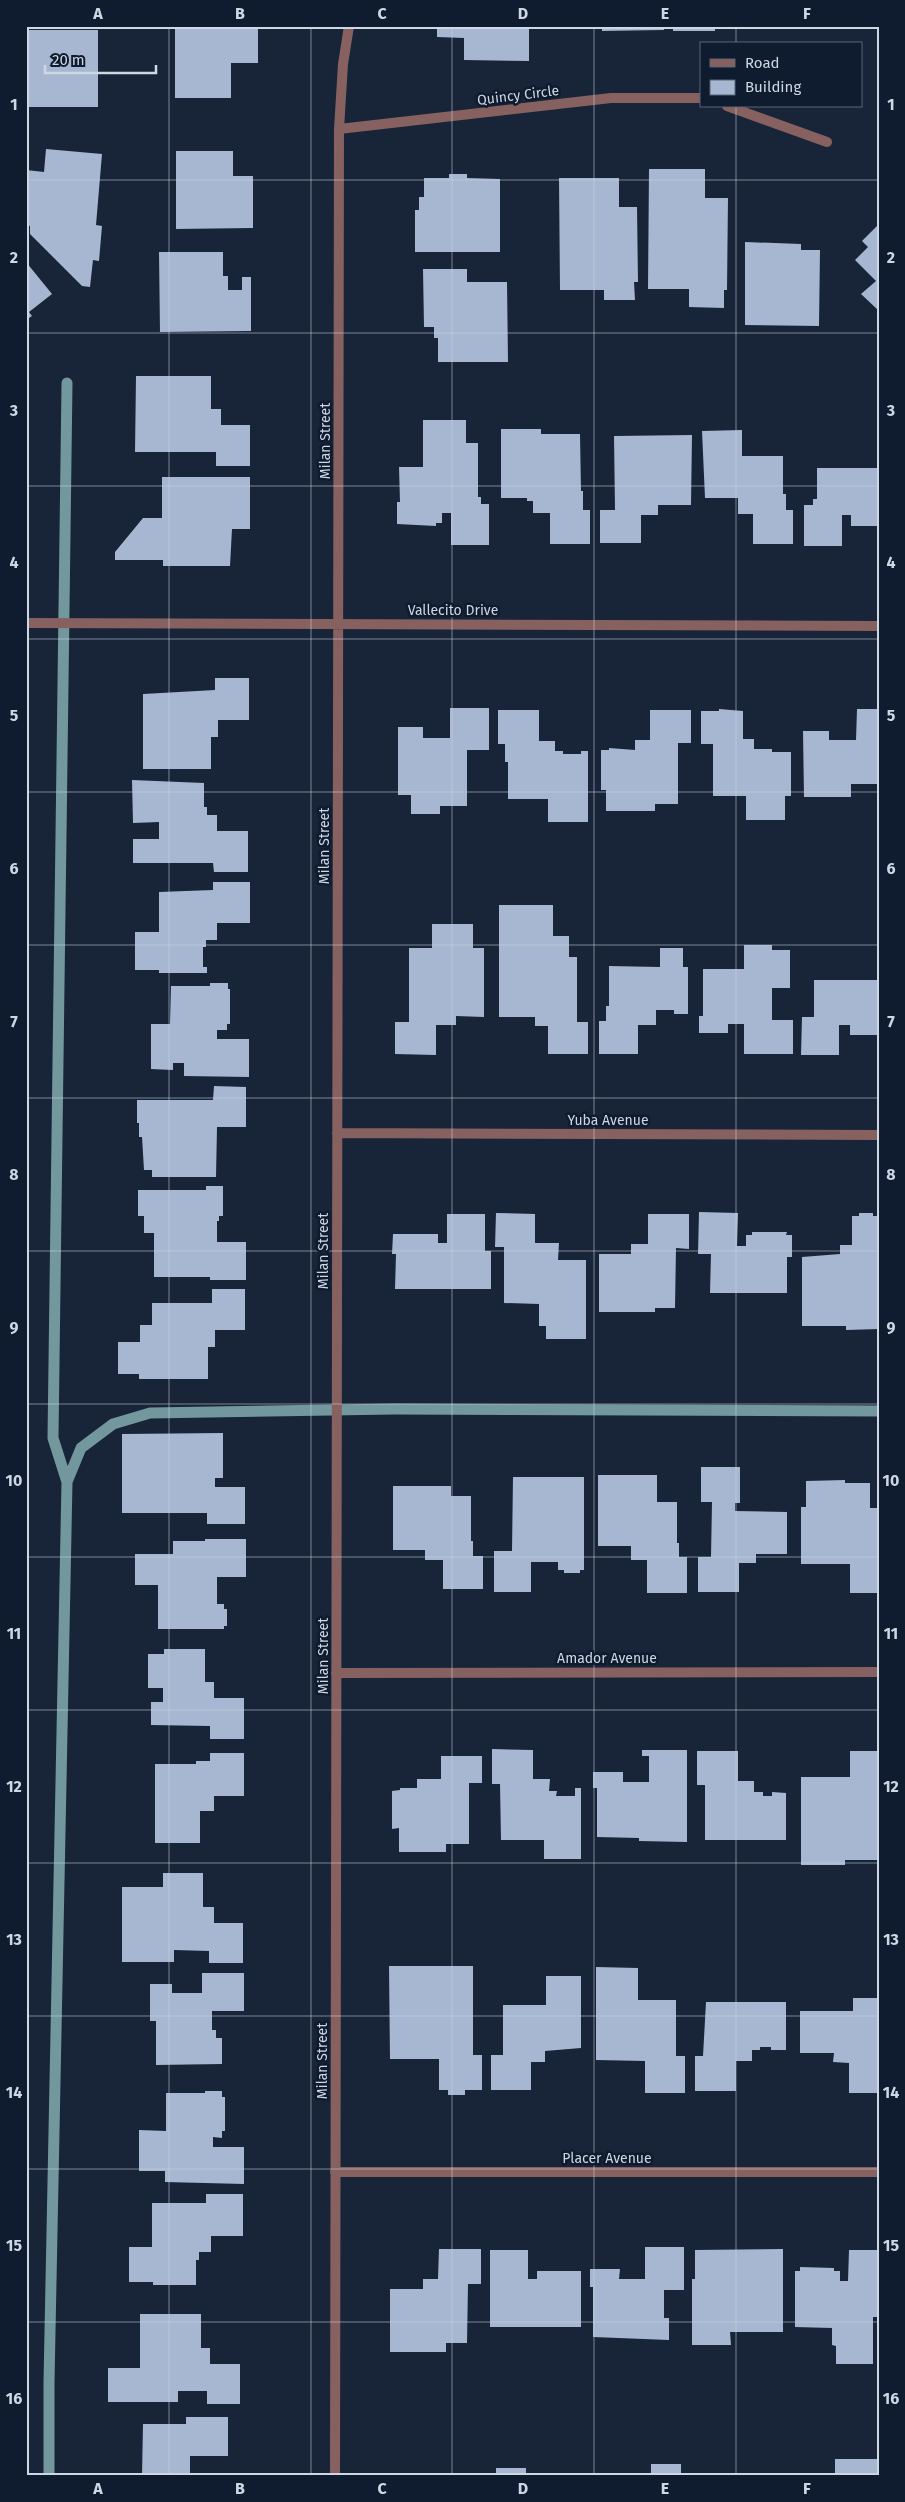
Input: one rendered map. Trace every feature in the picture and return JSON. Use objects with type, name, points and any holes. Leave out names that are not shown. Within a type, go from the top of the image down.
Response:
[{"type":"street","name":"Milan Street","points":[[335,2476],[339,129],[349,26]]},
{"type":"street","name":"Quincy Circle","points":[[339,129],[612,98],[700,98]]},
{"type":"street","points":[[733,108],[827,142]]},
{"type":"street","name":"Vallecito Drive","points":[[26,623],[879,626]]},
{"type":"street","name":"Yuba Avenue","points":[[337,1133],[879,1135]]},
{"type":"street","name":"Amador Avenue","points":[[336,1673],[879,1672]]},
{"type":"street","name":"Placer Avenue","points":[[335,2172],[879,2172]]},
{"type":"building","points":[[175,26],[258,26],[258,63],[231,63],[231,98],[175,98]]},
{"type":"building","points":[[437,26],[529,26],[529,61],[464,60],[464,38],[437,37]]},
{"type":"building","points":[[602,26],[664,26],[664,30],[602,31]]},
{"type":"building","points":[[673,26],[715,26],[715,31],[673,31]]},
{"type":"building","points":[[26,30],[98,30],[98,107],[26,107]]},
{"type":"building","points":[[46,149],[102,154],[96,225],[102,226],[99,261],[93,260],[90,287],[82,286],[30,234],[30,226],[26,225],[26,170],[44,172]]},
{"type":"building","points":[[176,151],[233,151],[233,176],[253,176],[253,228],[176,229]]},
{"type":"building","points":[[649,169],[705,169],[705,198],[728,198],[727,290],[724,290],[724,308],[689,307],[689,289],[648,289]]},
{"type":"building","points":[[449,174],[467,174],[467,178],[500,179],[500,252],[415,252],[415,210],[419,210],[419,197],[424,197],[424,178],[449,178]]},
{"type":"building","points":[[559,178],[619,178],[619,207],[637,207],[638,282],[634,282],[635,300],[604,300],[604,290],[560,290]]},
{"type":"building","points":[[879,224],[879,311],[861,294],[876,281],[855,260],[868,247],[862,241]]},
{"type":"building","points":[[745,242],[801,244],[801,250],[820,250],[819,326],[745,325]]},
{"type":"building","points":[[159,252],[223,252],[223,276],[228,276],[228,290],[242,290],[242,277],[251,277],[251,331],[160,332]]},
{"type":"building","points":[[26,262],[52,294],[29,312],[32,316],[26,320]]},
{"type":"building","points":[[423,269],[467,269],[467,282],[507,282],[508,362],[438,362],[438,338],[434,338],[434,327],[424,327]]},
{"type":"building","points":[[136,376],[211,376],[211,409],[221,409],[221,425],[250,425],[250,466],[216,466],[216,452],[135,452]]},
{"type":"building","points":[[423,420],[466,420],[466,443],[478,443],[478,497],[481,497],[481,504],[489,504],[489,545],[451,545],[451,513],[442,513],[442,523],[436,523],[436,526],[397,524],[397,502],[400,502],[399,467],[423,467]]},
{"type":"building","points":[[501,429],[541,429],[541,434],[580,434],[581,491],[583,491],[583,510],[590,510],[590,544],[550,544],[550,513],[533,513],[533,501],[527,501],[527,498],[501,498]]},
{"type":"building","points":[[742,430],[742,456],[783,456],[783,494],[786,494],[786,510],[793,510],[793,544],[753,544],[753,514],[738,514],[738,498],[705,498],[702,431]]},
{"type":"building","points":[[692,435],[691,505],[658,505],[658,515],[641,515],[641,543],[600,543],[600,510],[615,510],[614,436]]},
{"type":"building","points":[[817,468],[879,468],[879,526],[851,526],[851,515],[842,515],[842,546],[804,546],[804,505],[813,505],[813,499],[817,499]]},
{"type":"building","points":[[162,477],[250,477],[250,529],[232,529],[230,566],[163,566],[163,560],[115,560],[115,552],[143,518],[162,518]]},
{"type":"building","points":[[215,678],[249,678],[249,720],[218,720],[218,737],[211,737],[211,769],[143,769],[143,694],[215,690]]},
{"type":"building","points":[[450,708],[489,708],[489,750],[467,750],[467,806],[440,806],[440,814],[411,814],[411,795],[398,795],[398,727],[423,727],[423,738],[450,738]]},
{"type":"building","points":[[719,709],[743,711],[743,739],[754,739],[754,749],[772,749],[772,752],[791,752],[791,796],[785,796],[785,820],[746,820],[746,796],[713,796],[713,744],[701,744],[701,711],[719,711]]},
{"type":"building","points":[[857,709],[879,709],[879,784],[851,784],[851,797],[804,797],[803,731],[829,731],[829,740],[856,740]]},
{"type":"building","points":[[498,710],[539,710],[539,741],[555,741],[555,751],[563,751],[563,754],[581,754],[581,751],[588,751],[588,822],[548,822],[548,799],[508,799],[508,762],[505,762],[505,744],[498,744]]},
{"type":"building","points":[[650,710],[691,710],[691,743],[678,743],[678,804],[655,804],[655,811],[606,811],[606,790],[601,790],[601,750],[609,750],[609,748],[635,750],[635,740],[650,740]]},
{"type":"building","points":[[132,780],[204,783],[204,807],[207,807],[207,815],[217,815],[217,831],[248,831],[248,872],[214,872],[213,863],[133,863],[133,839],[159,839],[159,822],[133,823]]},
{"type":"building","points":[[213,882],[250,882],[250,923],[217,923],[217,940],[206,940],[206,947],[203,947],[203,967],[207,967],[207,973],[159,973],[159,970],[135,970],[135,932],[159,932],[159,892],[213,890]]},
{"type":"building","points":[[499,905],[553,905],[553,936],[569,936],[569,957],[577,957],[577,1022],[588,1022],[588,1054],[548,1054],[548,1026],[535,1026],[535,1017],[499,1017]]},
{"type":"building","points":[[432,924],[473,924],[473,948],[484,948],[484,1017],[456,1016],[456,1025],[436,1025],[436,1055],[395,1054],[395,1022],[409,1022],[409,948],[432,948]]},
{"type":"building","points":[[744,945],[772,945],[772,950],[790,950],[790,988],[772,988],[772,1020],[793,1020],[793,1054],[744,1054],[744,1024],[728,1024],[728,1033],[699,1033],[699,1016],[703,1016],[703,969],[744,969]]},
{"type":"building","points":[[660,948],[683,948],[683,967],[688,967],[688,1014],[674,1014],[674,1010],[656,1010],[656,1025],[638,1025],[638,1054],[599,1054],[599,1021],[606,1021],[606,1006],[609,1006],[609,966],[660,967]]},
{"type":"building","points":[[814,980],[879,980],[879,1035],[850,1035],[850,1025],[839,1025],[839,1055],[801,1055],[802,1017],[814,1017]]},
{"type":"building","points":[[210,983],[228,983],[228,989],[230,989],[230,1024],[227,1024],[227,1030],[217,1030],[217,1039],[249,1039],[249,1077],[184,1076],[184,1063],[173,1063],[173,1070],[151,1069],[151,1024],[170,1024],[171,986],[210,986]]},
{"type":"building","points":[[214,1086],[246,1087],[246,1127],[217,1127],[216,1177],[152,1177],[152,1170],[144,1170],[142,1137],[139,1137],[139,1123],[137,1123],[137,1100],[213,1100]]},
{"type":"building","points":[[206,1186],[223,1186],[223,1216],[219,1216],[219,1221],[217,1221],[217,1242],[246,1242],[246,1280],[210,1280],[210,1277],[154,1277],[154,1233],[144,1233],[144,1216],[138,1216],[138,1190],[206,1190]]},
{"type":"building","points":[[699,1212],[738,1213],[737,1246],[746,1246],[746,1235],[752,1235],[752,1232],[787,1232],[786,1235],[792,1235],[792,1257],[787,1257],[787,1293],[710,1293],[711,1254],[698,1254]]},
{"type":"building","points":[[496,1213],[535,1214],[535,1243],[559,1243],[558,1260],[586,1260],[586,1339],[546,1339],[546,1326],[539,1326],[539,1304],[504,1303],[504,1247],[495,1247]]},
{"type":"building","points":[[859,1213],[873,1213],[873,1216],[879,1216],[879,1329],[846,1330],[846,1326],[802,1326],[802,1257],[840,1254],[840,1245],[852,1245],[852,1216],[859,1216]]},
{"type":"building","points":[[447,1214],[485,1214],[485,1251],[491,1251],[491,1289],[395,1289],[396,1254],[392,1254],[393,1234],[438,1234],[438,1243],[447,1243]]},
{"type":"building","points":[[648,1214],[689,1214],[689,1249],[676,1248],[675,1308],[655,1308],[655,1312],[599,1312],[599,1254],[631,1254],[631,1244],[648,1244]]},
{"type":"building","points":[[212,1289],[245,1289],[245,1330],[215,1330],[215,1347],[208,1347],[208,1379],[139,1379],[139,1374],[118,1374],[118,1342],[140,1342],[140,1325],[152,1325],[152,1303],[212,1303]]},
{"type":"building","points":[[223,1433],[223,1478],[215,1478],[215,1487],[245,1487],[245,1524],[207,1524],[207,1513],[122,1513],[122,1434]]},
{"type":"building","points":[[701,1467],[740,1467],[740,1503],[735,1503],[735,1511],[787,1512],[787,1554],[756,1554],[756,1563],[739,1563],[739,1592],[698,1592],[698,1557],[711,1557],[712,1502],[701,1502]]},
{"type":"building","points":[[598,1475],[657,1475],[657,1502],[677,1502],[677,1543],[679,1543],[679,1557],[687,1557],[687,1593],[647,1593],[647,1560],[631,1560],[631,1546],[598,1546]]},
{"type":"building","points":[[513,1477],[584,1477],[584,1570],[580,1570],[580,1573],[564,1573],[564,1570],[558,1570],[558,1562],[531,1562],[531,1592],[494,1592],[494,1551],[512,1551]]},
{"type":"building","points":[[845,1480],[845,1483],[870,1483],[870,1508],[879,1508],[879,1593],[850,1593],[850,1564],[801,1564],[801,1507],[806,1507],[806,1481]]},
{"type":"building","points":[[393,1486],[451,1486],[451,1496],[471,1496],[471,1541],[473,1541],[473,1556],[483,1556],[483,1589],[443,1589],[443,1560],[425,1560],[425,1550],[393,1550]]},
{"type":"building","points":[[205,1539],[246,1539],[246,1577],[217,1577],[217,1604],[224,1604],[224,1609],[227,1609],[227,1626],[224,1626],[224,1629],[158,1629],[158,1585],[135,1585],[135,1554],[173,1554],[173,1541],[205,1541]]},
{"type":"building","points":[[164,1649],[205,1649],[205,1682],[214,1682],[214,1698],[244,1698],[244,1739],[210,1739],[210,1726],[151,1725],[151,1702],[163,1702],[163,1688],[148,1688],[148,1654],[164,1654]]},
{"type":"building","points":[[492,1749],[533,1750],[533,1779],[550,1779],[549,1791],[557,1791],[556,1796],[575,1796],[575,1788],[581,1788],[581,1859],[544,1859],[544,1840],[501,1840],[500,1784],[492,1784]]},
{"type":"building","points":[[642,1750],[687,1750],[687,1842],[639,1841],[639,1838],[597,1837],[597,1788],[593,1788],[593,1772],[623,1772],[623,1782],[649,1782],[649,1756],[642,1756]]},
{"type":"building","points":[[697,1751],[738,1751],[738,1781],[754,1781],[754,1792],[763,1792],[763,1796],[772,1796],[772,1792],[786,1793],[786,1840],[705,1840],[705,1785],[697,1785]]},
{"type":"building","points":[[850,1751],[879,1751],[879,1860],[845,1860],[845,1865],[801,1865],[801,1777],[850,1777]]},
{"type":"building","points":[[210,1753],[244,1753],[244,1796],[214,1796],[214,1811],[200,1811],[200,1843],[155,1843],[155,1764],[196,1764],[196,1761],[210,1761]]},
{"type":"building","points":[[441,1756],[482,1756],[482,1783],[469,1783],[469,1844],[446,1844],[446,1852],[399,1852],[399,1828],[392,1829],[392,1791],[400,1790],[400,1788],[417,1788],[417,1779],[441,1779]]},
{"type":"building","points":[[163,1873],[203,1873],[203,1907],[214,1907],[214,1923],[243,1923],[243,1963],[209,1963],[209,1951],[174,1950],[174,1962],[122,1962],[122,1887],[163,1887]]},
{"type":"building","points":[[389,1966],[473,1966],[473,2055],[482,2055],[482,2090],[465,2090],[465,2095],[448,2095],[448,2090],[439,2090],[439,2059],[390,2059]]},
{"type":"building","points":[[596,1967],[638,1968],[638,2000],[676,2000],[676,2056],[685,2056],[685,2093],[645,2093],[645,2061],[596,2060]]},
{"type":"building","points":[[202,1973],[244,1973],[244,2011],[212,2011],[212,2030],[216,2030],[216,2038],[222,2038],[222,2064],[156,2065],[156,2021],[150,2021],[150,1984],[172,1984],[172,1993],[202,1993]]},
{"type":"building","points":[[546,1976],[581,1976],[581,2048],[545,2051],[545,2062],[531,2062],[531,2090],[491,2090],[491,2055],[503,2055],[503,2005],[546,2005]]},
{"type":"building","points":[[853,1998],[877,1998],[879,2093],[849,2093],[849,2063],[833,2062],[834,2053],[800,2053],[800,2011],[853,2011]]},
{"type":"building","points":[[706,2002],[786,2002],[786,2050],[771,2050],[771,2047],[760,2047],[760,2050],[752,2050],[752,2061],[736,2061],[736,2091],[695,2091],[695,2056],[703,2056]]},
{"type":"building","points":[[205,2091],[222,2091],[222,2097],[225,2097],[225,2131],[222,2131],[222,2138],[213,2137],[213,2147],[244,2147],[244,2184],[165,2182],[165,2171],[139,2171],[139,2130],[166,2131],[166,2093],[205,2093]]},
{"type":"building","points":[[206,2194],[243,2194],[243,2236],[211,2236],[211,2252],[199,2252],[199,2260],[196,2260],[196,2285],[153,2285],[153,2282],[129,2282],[129,2247],[152,2247],[152,2203],[206,2203]]},
{"type":"building","points":[[645,2247],[684,2247],[684,2290],[664,2290],[664,2318],[669,2318],[669,2340],[593,2337],[593,2287],[590,2287],[590,2269],[620,2269],[619,2279],[645,2279]]},
{"type":"building","points":[[439,2249],[481,2249],[481,2284],[468,2284],[467,2343],[446,2343],[446,2352],[390,2352],[390,2289],[423,2289],[423,2279],[438,2279]]},
{"type":"building","points":[[783,2249],[783,2332],[730,2332],[731,2345],[692,2345],[692,2279],[695,2279],[695,2250]]},
{"type":"building","points":[[490,2250],[528,2250],[528,2279],[537,2279],[537,2271],[581,2271],[581,2327],[490,2327]]},
{"type":"building","points":[[849,2250],[879,2250],[877,2317],[873,2317],[873,2364],[836,2364],[836,2346],[832,2345],[832,2328],[795,2327],[795,2271],[800,2271],[800,2267],[834,2268],[834,2271],[840,2271],[840,2281],[848,2281]]},
{"type":"building","points":[[140,2314],[201,2314],[201,2348],[210,2348],[210,2364],[240,2364],[240,2404],[207,2404],[207,2391],[178,2391],[178,2402],[108,2402],[108,2368],[140,2368]]},
{"type":"building","points":[[186,2417],[228,2417],[228,2456],[190,2456],[190,2476],[142,2476],[143,2424],[186,2424]]},
{"type":"building","points":[[835,2459],[879,2459],[879,2476],[835,2476]]},
{"type":"building","points":[[651,2464],[681,2464],[681,2476],[651,2476]]},
{"type":"building","points":[[496,2468],[526,2468],[526,2476],[496,2476]]},
{"type":"waterway","points":[[67,383],[53,1438],[67,1482]]},
{"type":"waterway","points":[[49,2476],[49,2382],[67,1482],[81,1448],[113,1424],[150,1413],[394,1409],[879,1411]]}]
